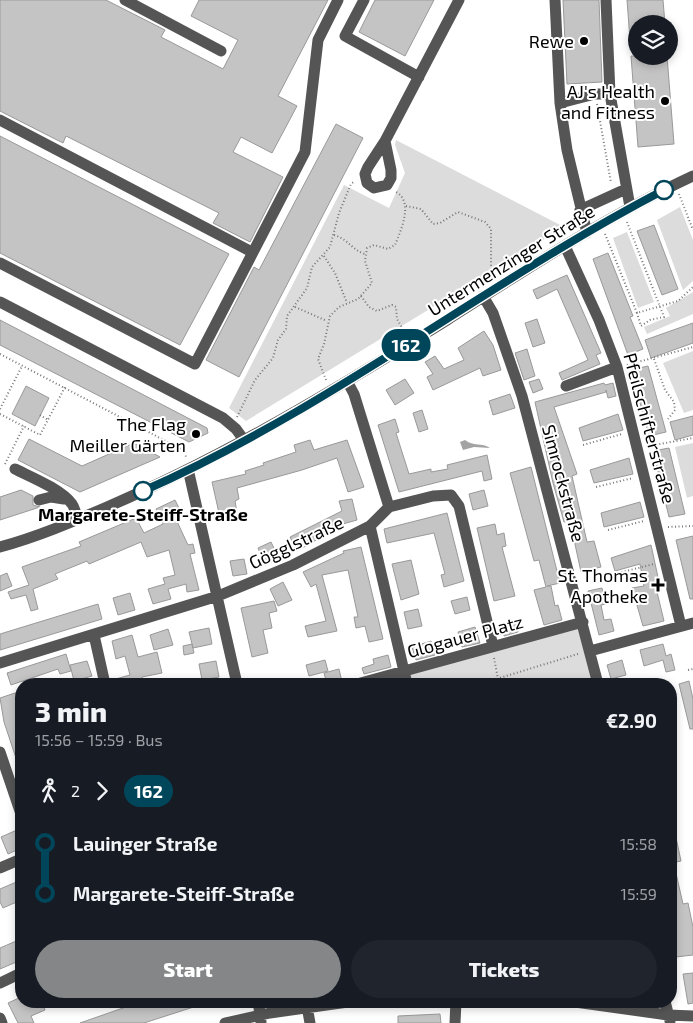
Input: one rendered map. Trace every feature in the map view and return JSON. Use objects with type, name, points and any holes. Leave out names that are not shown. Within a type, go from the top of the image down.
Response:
[{"type":"street","points":[[125,0],[221,50]]},
{"type":"street","points":[[0,263],[195,364],[305,152],[318,40],[338,0]]},
{"type":"street","points":[[364,0],[345,36],[419,77]]},
{"type":"street","points":[[385,141],[391,178],[385,186],[374,188],[367,183],[365,174],[385,141],[459,0]]},
{"type":"street","points":[[555,0],[561,83],[560,103],[567,150],[587,233]]},
{"type":"street","points":[[606,0],[610,94],[626,189],[627,210]]},
{"type":"street","points":[[560,103],[595,94],[610,94]]},
{"type":"street","points":[[0,120],[252,252]]},
{"type":"street","name":"Untermenzinger Straße","points":[[0,548],[78,519],[161,484],[244,440],[347,381],[602,224],[693,176]]},
{"type":"street","points":[[580,210],[626,189]]},
{"type":"street","name":"Pfeilschifterstraße","points":[[566,246],[599,320],[617,367],[666,561],[687,625]]},
{"type":"street","name":"Simrockstraße","points":[[483,296],[493,313],[522,396],[583,622],[596,678]]},
{"type":"street","points":[[0,302],[223,418],[232,425],[244,440]]},
{"type":"street","points":[[566,386],[617,367]]},
{"type":"street","points":[[347,381],[354,394],[389,508]]},
{"type":"street","points":[[10,466],[51,488],[72,504],[78,519]]},
{"type":"street","points":[[188,469],[236,678]]},
{"type":"street","name":"Gögglstraße","points":[[0,663],[218,596],[293,565],[370,526],[389,508],[433,496],[451,495],[459,506],[493,646]]},
{"type":"street","points":[[39,500],[51,497],[65,499]]},
{"type":"street","points":[[370,526],[406,678]]},
{"type":"street","name":"Glogauer Platz","points":[[378,678],[583,622]]},
{"type":"street","points":[[590,651],[687,625]]},
{"type":"street","points":[[94,634],[104,678]]},
{"type":"street","points":[[0,752],[15,796]]},
{"type":"street","points":[[0,868],[15,861]]},
{"type":"street","points":[[0,982],[15,976]]},
{"type":"street","points":[[225,1023],[261,1019],[294,1008]]},
{"type":"street","points":[[307,1008],[310,1023]]},
{"type":"street","points":[[456,1008],[456,1023]]},
{"type":"street","points":[[607,1008],[669,1019],[693,1016]]},
{"type":"street","points":[[0,1018],[2,1023]]},
{"type":"path","points":[[595,94],[613,195]]},
{"type":"path","points":[[232,425],[255,380],[273,358],[278,340],[286,329],[287,316],[307,288],[313,265],[324,256],[330,247],[339,213],[351,184],[365,174]]},
{"type":"path","points":[[676,184],[693,230]]},
{"type":"path","points":[[331,390],[318,362],[324,343],[327,321],[332,312],[361,296],[372,280],[365,254],[367,248],[372,246],[388,249],[395,245],[406,206],[400,194],[385,186]]},
{"type":"path","points":[[406,206],[422,209],[433,224],[458,212],[487,224],[492,231],[491,267],[501,285]]},
{"type":"path","points":[[602,224],[641,326],[650,320],[664,317],[627,210]]},
{"type":"path","points":[[333,235],[347,240],[358,252],[365,254]]},
{"type":"path","points":[[324,256],[335,273],[347,304]]},
{"type":"path","points":[[637,313],[678,301],[693,287]]},
{"type":"path","points":[[361,296],[369,307],[377,311],[393,305],[396,306],[397,322],[411,342]]},
{"type":"path","points":[[294,307],[327,321]]},
{"type":"path","points":[[617,367],[654,360],[693,346]]},
{"type":"path","points":[[0,354],[185,451],[188,469]]},
{"type":"path","points":[[654,360],[666,390],[674,402],[675,410],[668,419]]},
{"type":"path","points":[[0,409],[22,366]]},
{"type":"path","points":[[0,414],[40,435],[65,387]]},
{"type":"path","points":[[40,416],[48,420]]},
{"type":"path","points":[[10,466],[24,426]]},
{"type":"path","points":[[583,445],[634,430]]},
{"type":"path","points":[[639,448],[693,438]]},
{"type":"path","points":[[596,487],[645,474]]},
{"type":"path","points":[[608,530],[657,523],[693,526]]},
{"type":"path","points":[[618,573],[666,561]]},
{"type":"path","points":[[493,646],[497,678]]},
{"type":"path","points":[[500,678],[590,651]]},
{"type":"path","points":[[688,670],[693,669]]},
{"type":"shaded area","points":[[396,140],[564,227],[246,421],[229,408],[344,185],[389,208],[405,173],[395,145]]},
{"type":"shaded area","points":[[680,207],[693,240],[693,281],[683,290],[657,220]]},
{"type":"shaded area","points":[[627,232],[654,302],[638,308],[613,238]]},
{"type":"shaded area","points":[[693,292],[693,314],[647,334],[644,327],[670,316],[666,308]]},
{"type":"shaded area","points":[[693,351],[693,410],[684,413],[663,363]]},
{"type":"shaded area","points":[[465,440],[490,448],[474,447],[463,450],[460,442]]},
{"type":"shaded area","points":[[693,443],[693,496],[687,498],[675,447]]},
{"type":"shaded area","points":[[580,626],[593,678],[395,678]]},
{"type":"building","points":[[0,0],[106,0],[165,30],[161,37],[223,69],[238,40],[191,16],[199,0],[328,0],[278,96],[297,106],[272,153],[241,137],[233,152],[283,177],[250,242],[213,223],[219,213],[66,136],[63,143],[0,111]]},
{"type":"building","points":[[375,0],[434,0],[405,56],[359,32]]},
{"type":"building","name":"Rewe","points":[[563,0],[599,0],[602,82],[567,84]]},
{"type":"building","points":[[627,0],[663,0],[664,15],[628,15]]},
{"type":"building","points":[[632,65],[668,65],[674,144],[638,147]]},
{"type":"building","points":[[336,124],[363,138],[239,377],[206,360],[254,267],[259,270]]},
{"type":"building","points":[[0,136],[229,254],[180,345],[0,253]]},
{"type":"building","points":[[654,225],[678,289],[662,295],[637,231]]},
{"type":"building","points":[[608,253],[633,316],[630,317],[643,349],[628,355],[593,259]]},
{"type":"building","points":[[567,275],[601,353],[596,355],[600,364],[562,380],[559,373],[588,360],[557,289],[537,299],[533,290]]},
{"type":"building","points":[[537,319],[545,343],[533,347],[525,323]]},
{"type":"building","points":[[0,320],[207,428],[208,433],[189,442],[0,345]]},
{"type":"building","points":[[693,323],[693,343],[651,358],[645,340]]},
{"type":"building","points":[[484,331],[493,345],[501,370],[483,376],[480,368],[433,390],[427,377],[433,374],[425,362],[435,356],[444,369],[464,360],[458,348]]},
{"type":"building","points":[[527,349],[535,376],[524,380],[515,353]]},
{"type":"building","points":[[648,366],[666,432],[649,436],[631,370]]},
{"type":"building","points":[[405,379],[414,393],[395,405],[386,390]]},
{"type":"building","points":[[539,379],[543,389],[533,393],[529,382]]},
{"type":"building","points":[[604,383],[605,385],[613,383],[616,396],[608,398],[606,390],[606,392],[554,407],[577,474],[572,476],[587,542],[594,541],[601,567],[581,572],[570,521],[564,522],[553,483],[535,402]]},
{"type":"building","points":[[26,386],[49,398],[35,426],[12,414]]},
{"type":"building","points":[[510,394],[515,408],[493,415],[489,401]]},
{"type":"building","points":[[422,410],[428,429],[419,432],[413,413]]},
{"type":"building","points":[[618,414],[623,430],[583,441],[579,428]]},
{"type":"building","points":[[693,416],[693,435],[675,440],[670,422]]},
{"type":"building","points":[[395,419],[399,432],[396,433],[409,474],[431,469],[431,472],[448,469],[447,465],[487,455],[492,479],[484,481],[482,471],[399,492],[378,425]]},
{"type":"building","points":[[29,439],[82,466],[134,443],[160,457],[80,492],[18,460]]},
{"type":"building","points":[[310,440],[314,450],[347,440],[364,487],[348,492],[337,458],[237,488],[239,499],[235,501],[238,518],[221,522],[212,482],[246,474],[245,471],[264,465],[263,463],[296,452],[294,445]]},
{"type":"building","points":[[669,448],[685,514],[669,517],[653,451]]},
{"type":"building","points":[[629,458],[633,474],[594,483],[590,470]]},
{"type":"building","points":[[531,467],[560,583],[547,586],[551,586],[555,606],[558,605],[562,620],[544,625],[534,590],[546,587],[539,560],[534,561],[510,473]]},
{"type":"building","points":[[21,490],[33,496],[33,505],[40,507],[0,520],[0,497]]},
{"type":"building","points":[[484,490],[488,506],[473,510],[469,494]]},
{"type":"building","points":[[352,499],[357,520],[332,527],[334,530],[297,551],[290,537],[342,511],[339,501]]},
{"type":"building","points":[[175,500],[181,512],[174,515],[188,545],[193,544],[195,553],[190,554],[199,590],[187,592],[186,584],[168,589],[171,599],[153,604],[148,589],[165,584],[163,578],[175,575],[169,550],[147,557],[141,542],[89,564],[87,561],[55,574],[58,579],[33,589],[38,609],[31,611],[26,595],[11,599],[8,592],[29,585],[22,567],[81,546],[79,542],[136,518],[144,533],[163,524],[156,509]]},
{"type":"building","points":[[640,502],[644,517],[604,527],[601,513]]},
{"type":"building","points":[[447,513],[464,581],[444,587],[441,575],[445,574],[434,533],[387,543],[384,529]]},
{"type":"building","points":[[495,524],[497,535],[504,533],[506,546],[502,547],[515,596],[494,601],[477,528]]},
{"type":"building","points":[[693,536],[693,599],[690,599],[676,540]]},
{"type":"building","points":[[271,542],[279,559],[265,565],[258,548]]},
{"type":"building","points":[[651,545],[661,591],[657,592],[664,621],[643,626],[632,588],[644,586],[640,564],[615,571],[611,558]]},
{"type":"building","points":[[361,547],[383,639],[369,642],[365,626],[356,628],[354,617],[358,617],[348,570],[322,575],[337,631],[308,637],[305,626],[326,621],[316,584],[311,587],[303,572],[344,553],[343,551]]},
{"type":"building","points":[[244,559],[247,574],[233,576],[230,561]]},
{"type":"building","points":[[411,560],[419,594],[401,600],[392,564]]},
{"type":"building","points":[[7,573],[12,586],[0,591],[0,576]]},
{"type":"building","points":[[283,582],[292,600],[278,606],[270,589]]},
{"type":"building","points":[[602,588],[606,604],[601,605],[604,620],[611,619],[614,631],[599,635],[588,591]]},
{"type":"building","points":[[130,593],[135,610],[118,615],[113,598]]},
{"type":"building","points":[[467,597],[470,610],[455,614],[451,601]]},
{"type":"building","points":[[274,601],[277,611],[269,613],[272,628],[263,630],[268,653],[252,657],[241,608]]},
{"type":"building","points":[[98,604],[102,619],[0,650],[0,634]]},
{"type":"building","points":[[418,609],[422,626],[408,629],[404,612]]},
{"type":"building","points":[[515,620],[518,632],[504,636],[501,624]]},
{"type":"building","points":[[475,627],[480,643],[462,647],[458,632]]},
{"type":"building","points":[[209,628],[212,644],[193,648],[189,632]]},
{"type":"building","points":[[168,629],[173,645],[154,650],[150,635]]},
{"type":"building","points":[[132,635],[138,657],[157,652],[162,673],[142,678],[119,678],[130,675],[125,656],[116,659],[112,641]]},
{"type":"building","points":[[431,641],[435,655],[416,660],[412,647]]},
{"type":"building","points":[[192,644],[194,653],[184,655],[183,646]]},
{"type":"building","points":[[663,644],[666,656],[671,654],[675,670],[666,672],[663,660],[644,666],[640,650]]},
{"type":"building","points":[[66,654],[71,671],[60,674],[58,669],[32,678],[15,678],[15,684],[11,685],[7,673]]},
{"type":"building","points":[[388,655],[391,667],[364,674],[362,668],[374,664],[373,659]]},
{"type":"building","points":[[325,660],[328,671],[309,676],[306,665]]},
{"type":"building","points":[[622,660],[626,675],[611,678],[607,665]]},
{"type":"building","points":[[87,661],[92,676],[73,678],[70,665]]},
{"type":"building","points":[[216,661],[219,677],[202,678],[199,664]]},
{"type":"building","points":[[339,669],[341,678],[325,678],[324,673]]},
{"type":"building","points":[[689,681],[693,699],[693,729],[690,729],[679,684]]},
{"type":"building","points":[[15,693],[15,755],[4,722],[0,698]]},
{"type":"building","points":[[15,831],[15,851],[8,854],[1,837]]},
{"type":"building","points":[[677,842],[681,861],[677,862]]},
{"type":"building","points":[[677,878],[683,904],[688,903],[693,927],[693,955],[677,957]]},
{"type":"building","points":[[15,883],[15,903],[3,908],[0,902],[0,889]]},
{"type":"building","points":[[15,942],[15,963],[0,969],[0,948]]},
{"type":"building","points":[[693,973],[693,1003],[688,1004],[683,974]]},
{"type":"building","points":[[15,1000],[15,1008],[44,1008],[45,1010],[31,1016],[34,1023],[18,1023],[8,1003]]},
{"type":"building","points":[[123,1008],[190,1008],[144,1023],[80,1023]]},
{"type":"building","points":[[440,1014],[441,1023],[398,1023],[398,1016]]},
{"type":"bus line","name":"162","points":[[143,491],[161,484],[244,440],[331,390],[630,207],[664,190]]},
{"type":"place","name":"Rewe","points":[[584,41]]},
{"type":"place","name":"AJ's Health and Fitness","points":[[665,101]]},
{"type":"place","name":"The Flag Meiller Gärten","points":[[196,434]]},
{"type":"place","name":"Margarete-Steiff-Straße","points":[[143,491]]},
{"type":"place","name":"St. Thomas Apotheke","points":[[658,585]]}]
